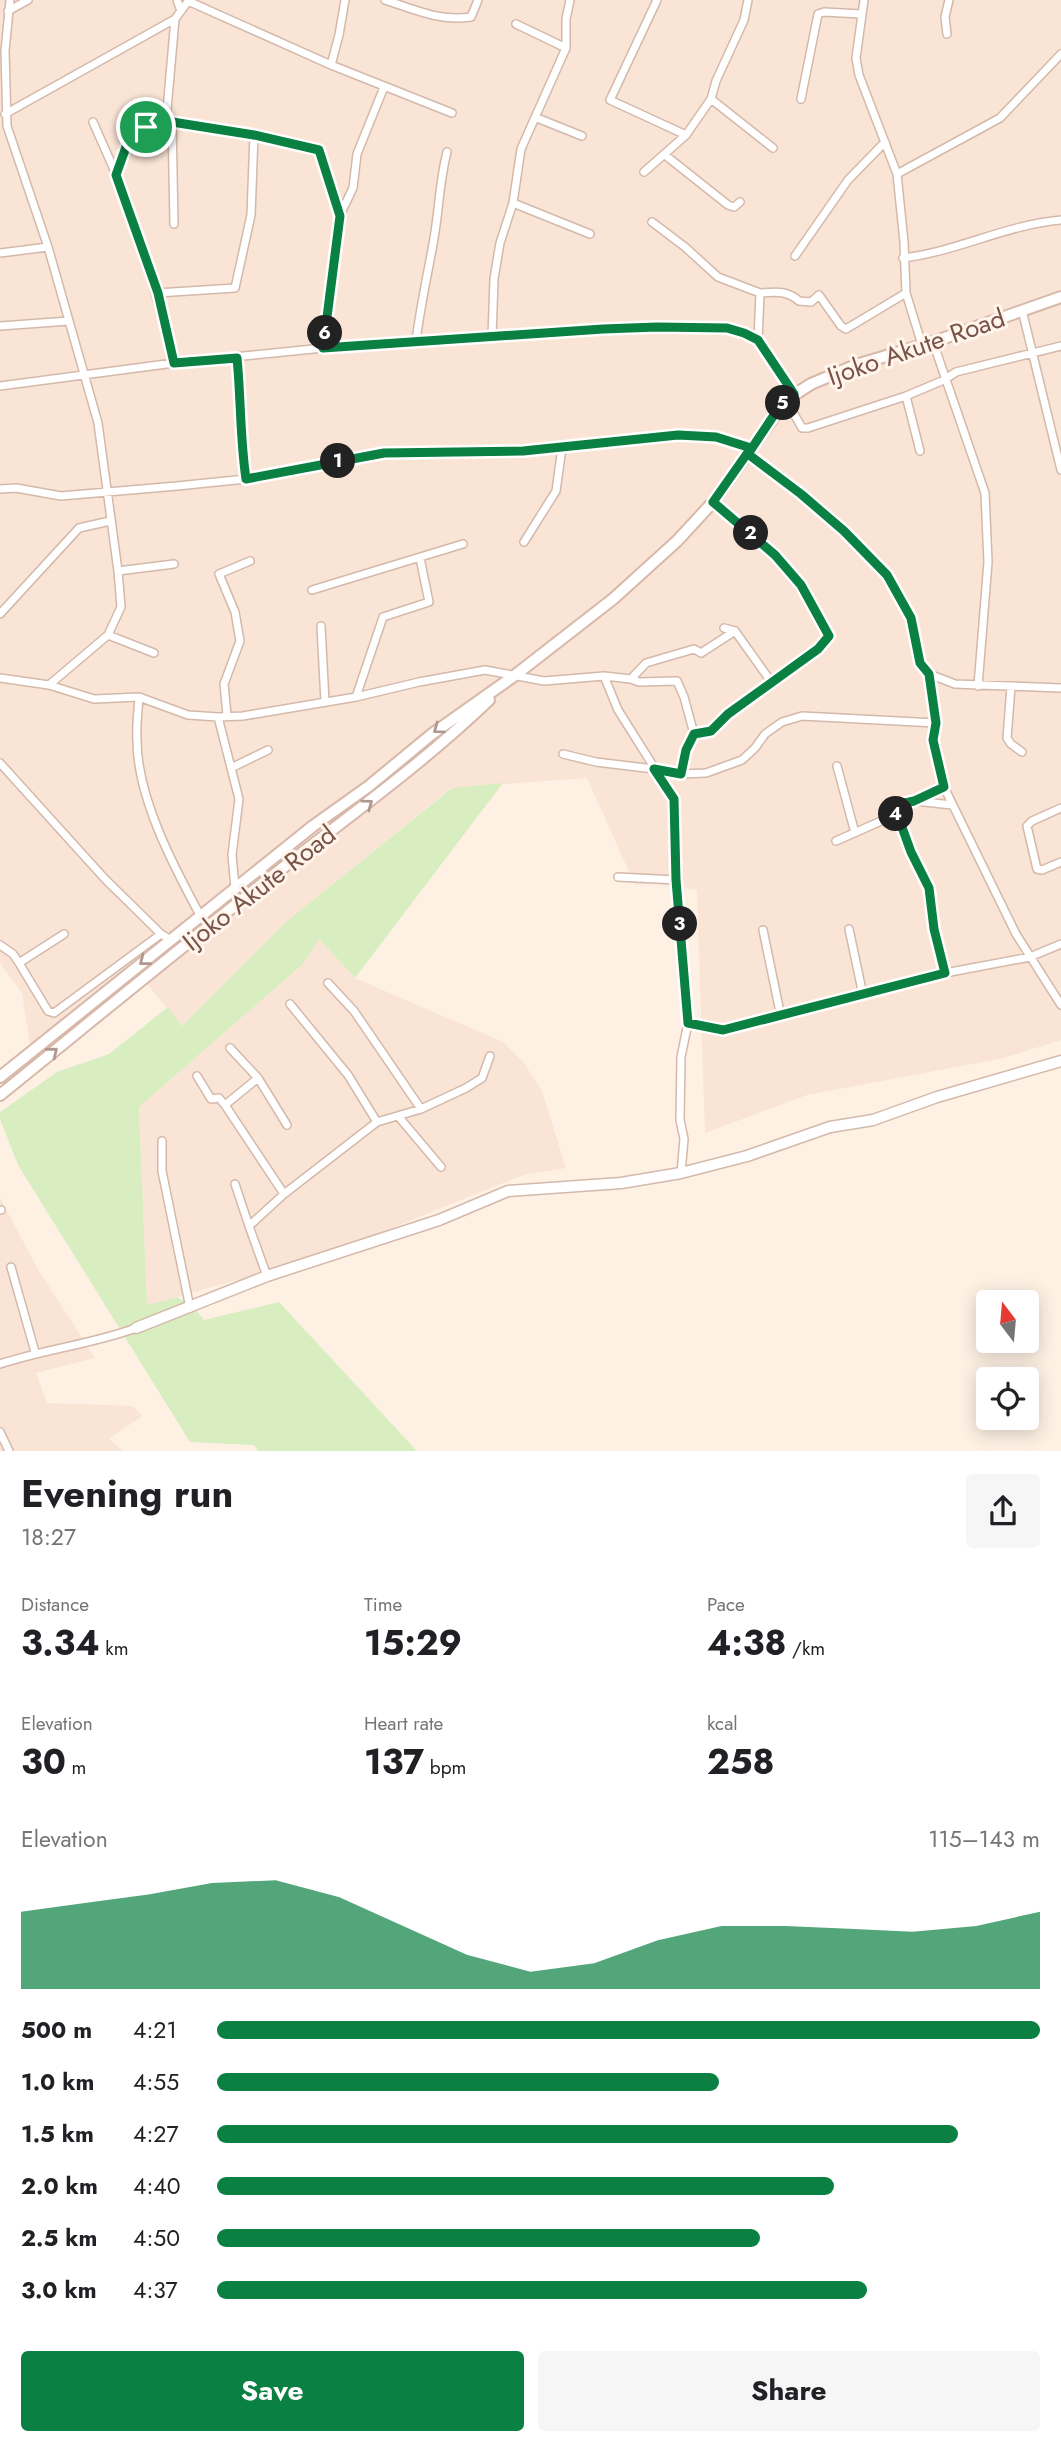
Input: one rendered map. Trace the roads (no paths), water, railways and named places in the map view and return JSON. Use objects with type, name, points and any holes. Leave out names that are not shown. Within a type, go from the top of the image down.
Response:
[{"type":"main road","name":"Ijoko Akute Road","points":[[0,1077],[112,986],[166,937],[201,916],[432,734],[514,676],[613,599],[677,541],[713,502],[790,397],[811,384],[856,365],[928,344],[1061,297]]},
{"type":"main road","name":"Ijoko Akute Road","points":[[0,1095],[265,881],[446,742],[514,676]]},
{"type":"street","points":[[10,0],[2,51],[5,114],[10,139],[48,247],[98,423],[121,607],[108,635],[48,685]]},
{"type":"street","points":[[8,12],[28,0]]},
{"type":"street","points":[[177,0],[181,11]]},
{"type":"street","points":[[5,114],[175,19],[188,0],[331,65],[452,113]]},
{"type":"street","points":[[331,65],[345,0]]},
{"type":"street","points":[[385,0],[433,16],[454,19],[471,17],[478,0]]},
{"type":"street","points":[[492,336],[494,279],[500,243],[513,203],[521,149],[566,48],[566,19],[570,0]]},
{"type":"street","points":[[657,0],[610,100],[686,135]]},
{"type":"street","points":[[644,172],[686,135],[710,99],[744,20],[748,0]]},
{"type":"street","points":[[864,0],[856,58],[864,88],[897,174],[904,242],[905,293],[944,380],[976,466],[987,505],[988,562],[978,686]]},
{"type":"street","points":[[947,34],[945,17],[949,0]]},
{"type":"street","points":[[801,99],[818,14],[861,14]]},
{"type":"street","points":[[174,224],[169,121],[175,19]]},
{"type":"street","points":[[516,24],[566,48]]},
{"type":"street","points":[[897,174],[1000,118],[1061,54]]},
{"type":"street","points":[[323,348],[340,216],[353,188],[357,154],[384,87]]},
{"type":"street","points":[[710,99],[773,148]]},
{"type":"street","points":[[537,118],[582,136]]},
{"type":"street","points":[[116,175],[126,147],[146,127],[169,121],[254,135],[319,150],[340,216]]},
{"type":"street","points":[[93,122],[116,175],[158,293],[174,363]]},
{"type":"street","points":[[158,293],[235,288],[251,215],[254,135]]},
{"type":"street","points":[[795,256],[848,180],[885,142]]},
{"type":"street","points":[[416,341],[424,282],[434,242],[440,180],[447,152]]},
{"type":"street","points":[[665,155],[728,205],[734,207],[740,202]]},
{"type":"street","points":[[513,203],[590,234]]},
{"type":"street","points":[[903,258],[933,254],[1021,225],[1061,220]]},
{"type":"street","points":[[652,222],[718,276],[760,293],[778,292],[792,295],[799,301],[811,302],[819,295],[846,329],[905,293]]},
{"type":"street","points":[[0,253],[48,247]]},
{"type":"street","points":[[760,293],[758,340],[790,397],[802,428],[906,396],[956,372],[1061,346]]},
{"type":"street","points":[[1022,310],[1061,470]]},
{"type":"street","points":[[0,326],[69,321]]},
{"type":"street","points":[[0,386],[174,363],[323,348],[492,336],[657,327],[727,328],[758,340]]},
{"type":"street","points":[[237,358],[242,408],[241,445],[246,479]]},
{"type":"street","points":[[906,396],[920,451]]},
{"type":"street","points":[[0,489],[16,488],[61,496],[246,479],[384,453],[495,452],[562,448],[678,435],[716,437],[750,451],[844,531],[887,575],[911,618],[920,663],[929,674],[955,684],[1061,688]]},
{"type":"street","points":[[524,542],[556,491],[562,448]]},
{"type":"street","points":[[694,734],[711,731],[728,714],[818,649],[829,636],[801,585],[775,555],[713,502]]},
{"type":"street","points":[[0,614],[79,528],[110,521]]},
{"type":"street","points":[[312,590],[463,544]]},
{"type":"street","points":[[355,697],[383,617],[429,602],[420,558]]},
{"type":"street","points":[[235,888],[232,855],[239,799],[223,716],[224,684],[240,641],[235,612],[219,574],[250,561]]},
{"type":"street","points":[[118,571],[174,564]]},
{"type":"street","points":[[321,626],[325,702]]},
{"type":"street","points":[[724,628],[735,631],[772,682]]},
{"type":"street","points":[[632,679],[646,663],[694,649],[701,653],[735,631]]},
{"type":"street","points":[[108,635],[154,653]]},
{"type":"street","points":[[0,678],[48,685],[94,699],[139,697],[188,715],[223,716],[243,716],[355,697],[485,670],[544,681],[604,676],[639,682],[677,681],[694,734],[686,750],[681,774]]},
{"type":"street","points":[[929,674],[936,723],[933,740],[944,787],[971,840],[990,886],[1061,1005]]},
{"type":"street","points":[[604,676],[618,709],[674,799],[676,880],[688,1023],[681,1057],[680,1120],[684,1139],[681,1173]]},
{"type":"street","points":[[1011,687],[1007,738],[1022,752]]},
{"type":"street","points":[[139,697],[136,742],[143,781],[164,846],[201,916]]},
{"type":"street","points":[[563,754],[596,762],[681,774],[706,773],[742,760],[765,734],[782,722],[802,716],[936,723]]},
{"type":"street","points":[[233,767],[268,750]]},
{"type":"street","points":[[0,762],[105,879],[166,937],[54,1013],[48,1011],[13,954],[0,945]]},
{"type":"street","points":[[837,766],[855,833]]},
{"type":"street","points":[[944,787],[914,801],[896,805],[897,814],[929,888],[934,929],[945,973]]},
{"type":"street","points":[[914,801],[952,805]]},
{"type":"street","points":[[1061,808],[1027,826],[1037,869],[1042,870],[1061,862]]},
{"type":"street","points":[[836,841],[897,814]]},
{"type":"street","points":[[618,877],[676,880]]},
{"type":"street","points":[[849,929],[863,995]]},
{"type":"street","points":[[763,930],[781,1017]]},
{"type":"street","points":[[19,963],[64,934]]},
{"type":"street","points":[[688,1023],[723,1030],[945,973],[1030,957],[1061,944]]},
{"type":"street","points":[[328,983],[354,1011],[421,1109]]},
{"type":"street","points":[[290,1004],[348,1075],[377,1122]]},
{"type":"street","points":[[230,1048],[258,1078],[287,1125]]},
{"type":"street","points":[[249,1226],[284,1194],[377,1122],[421,1109],[482,1078],[490,1056]]},
{"type":"street","points":[[0,1364],[36,1352],[121,1334],[267,1276],[439,1220],[508,1191],[621,1183],[681,1173],[747,1156],[830,1126],[873,1120],[937,1097],[1061,1061]]},
{"type":"street","points":[[197,1076],[211,1099],[219,1098],[225,1105],[284,1194]]},
{"type":"street","points":[[225,1105],[258,1078]]},
{"type":"street","points":[[398,1116],[441,1167]]},
{"type":"street","points":[[162,1141],[162,1171],[190,1308]]},
{"type":"street","points":[[235,1184],[267,1276]]},
{"type":"street","points":[[11,1267],[36,1352]]},
{"type":"street","points":[[0,1432],[9,1451]]}]
